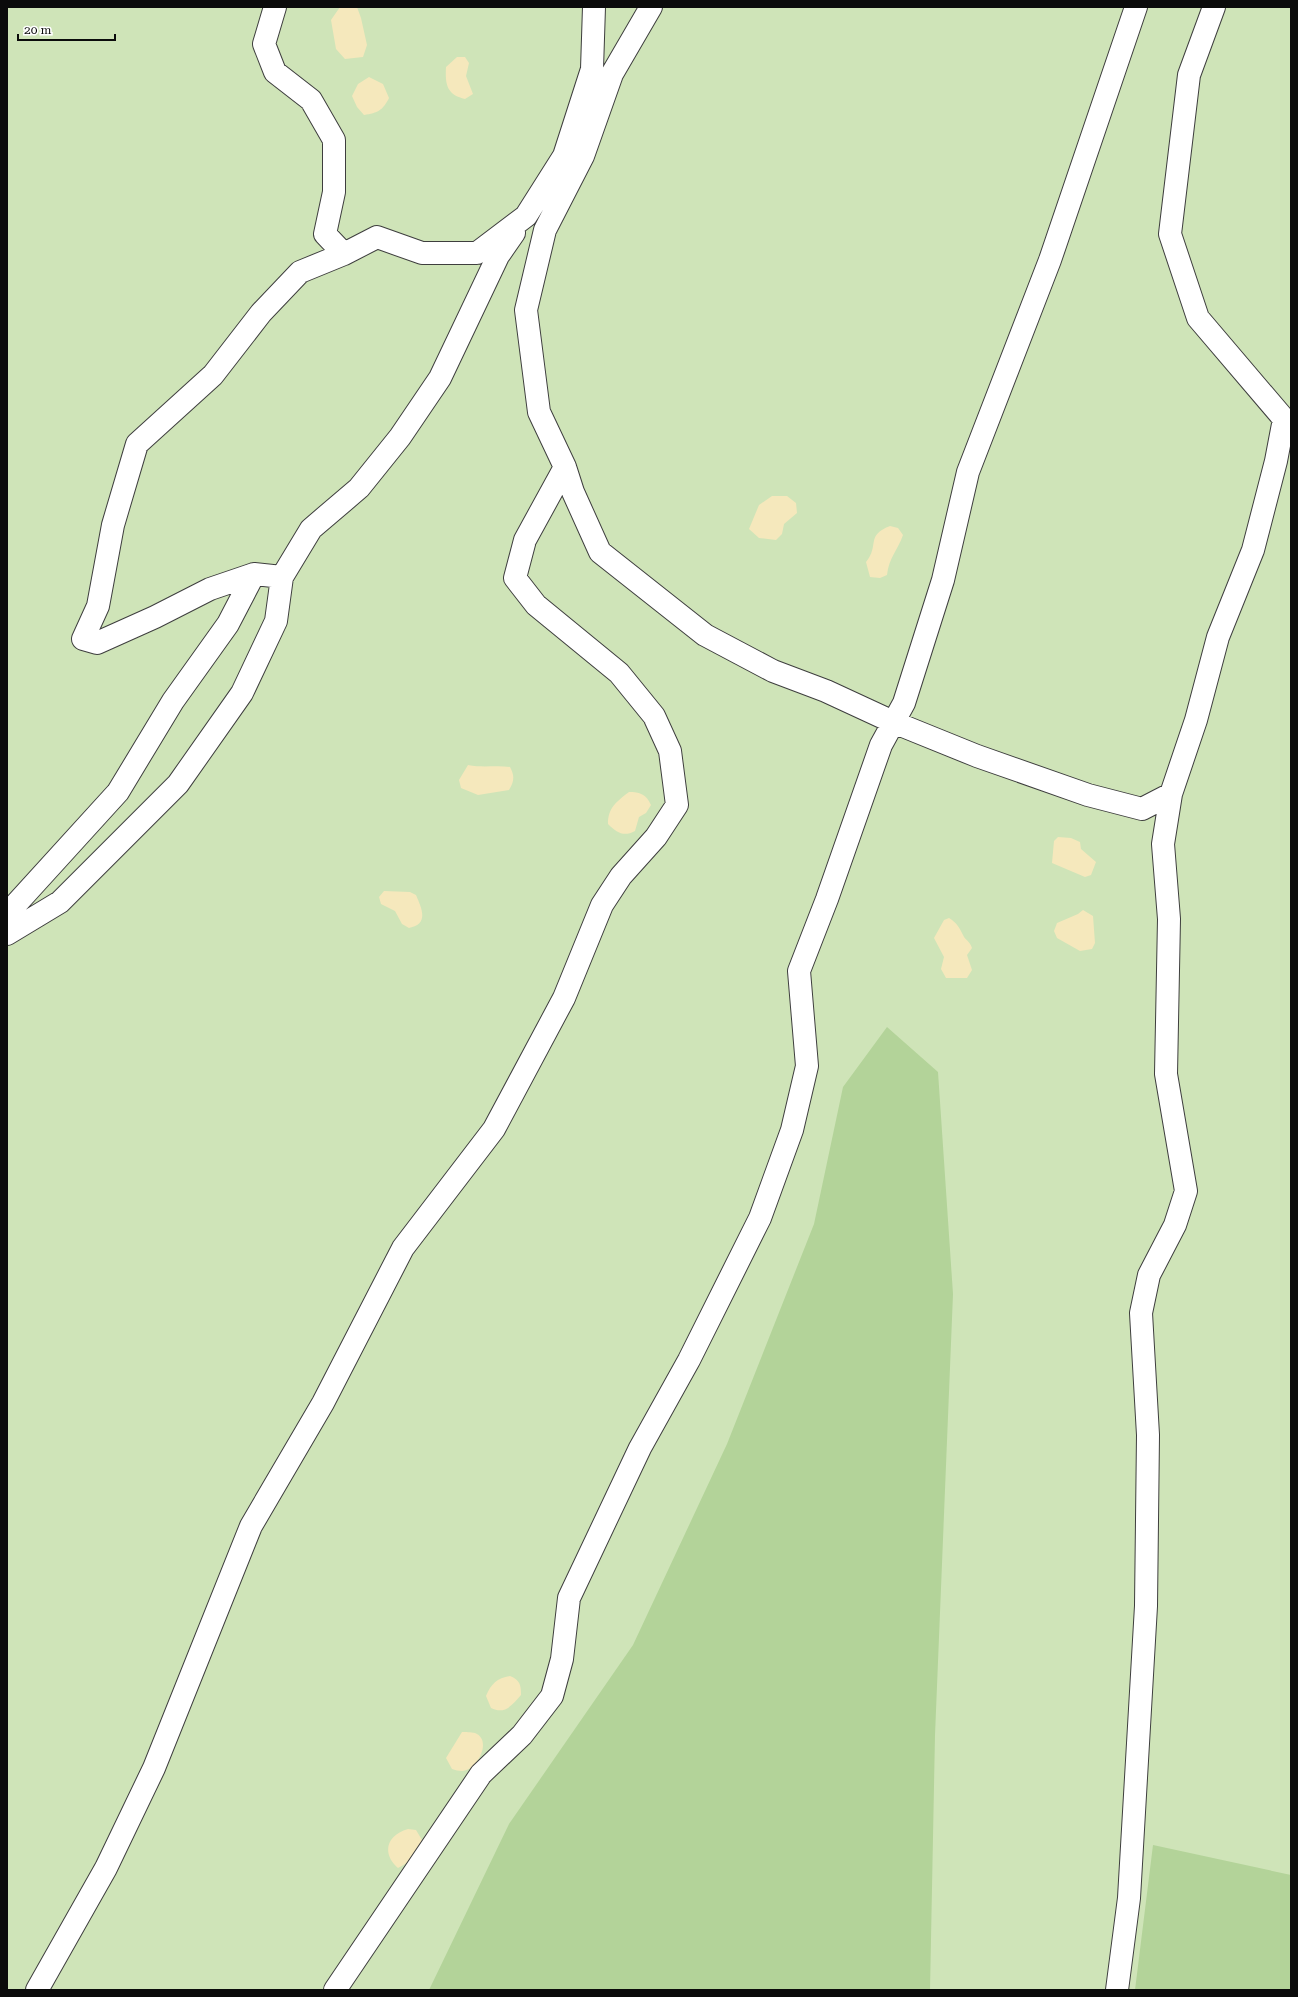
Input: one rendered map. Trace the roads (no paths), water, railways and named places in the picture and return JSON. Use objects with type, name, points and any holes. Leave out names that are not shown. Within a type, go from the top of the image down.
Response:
[{"type":"lane","points":[[275,7],[264,44],[276,72],[311,100],[334,140],[334,192],[325,234],[344,254]]},
{"type":"lane","points":[[7,934],[60,902],[178,784],[242,693],[276,621],[282,577],[311,529],[359,488],[400,437],[440,378],[498,256],[526,216],[564,156],[592,69],[594,7]]},
{"type":"lane","points":[[651,7],[612,74],[583,156],[545,230],[526,310],[539,412],[565,467],[573,492],[600,552],[656,598],[706,635],[766,667],[826,690],[893,722],[977,756],[1088,796],[1142,809],[1170,794]]},
{"type":"lane","points":[[335,1990],[481,1774],[522,1735],[552,1696],[562,1660],[569,1598],[640,1448],[689,1360],[760,1218],[792,1130],[807,1066],[799,971],[827,899],[881,745],[904,703],[943,580],[968,472],[1050,260],[1136,7]]},
{"type":"lane","points":[[1117,1990],[1129,1898],[1146,1606],[1148,1436],[1141,1313],[1149,1275],[1175,1225],[1186,1191],[1166,1074],[1169,919],[1163,844],[1170,794],[1196,720],[1218,637],[1253,550],[1288,417],[1198,318],[1170,234],[1190,75],[1214,7]]},
{"type":"lane","points":[[282,577],[254,574],[210,589],[156,617],[97,643],[83,639],[98,606],[113,525],[136,444],[213,375],[261,313],[300,272],[344,254],[377,237],[422,252],[477,253],[526,216]]},
{"type":"lane","points":[[38,1990],[106,1868],[154,1768],[251,1526],[322,1403],[403,1248],[494,1129],[564,998],[602,904],[621,876],[656,837],[677,805],[670,751],[654,716],[619,673],[536,605],[515,578],[524,540],[565,467]]},
{"type":"lane","points":[[7,914],[118,792],[173,701],[228,624],[254,574]]}]
